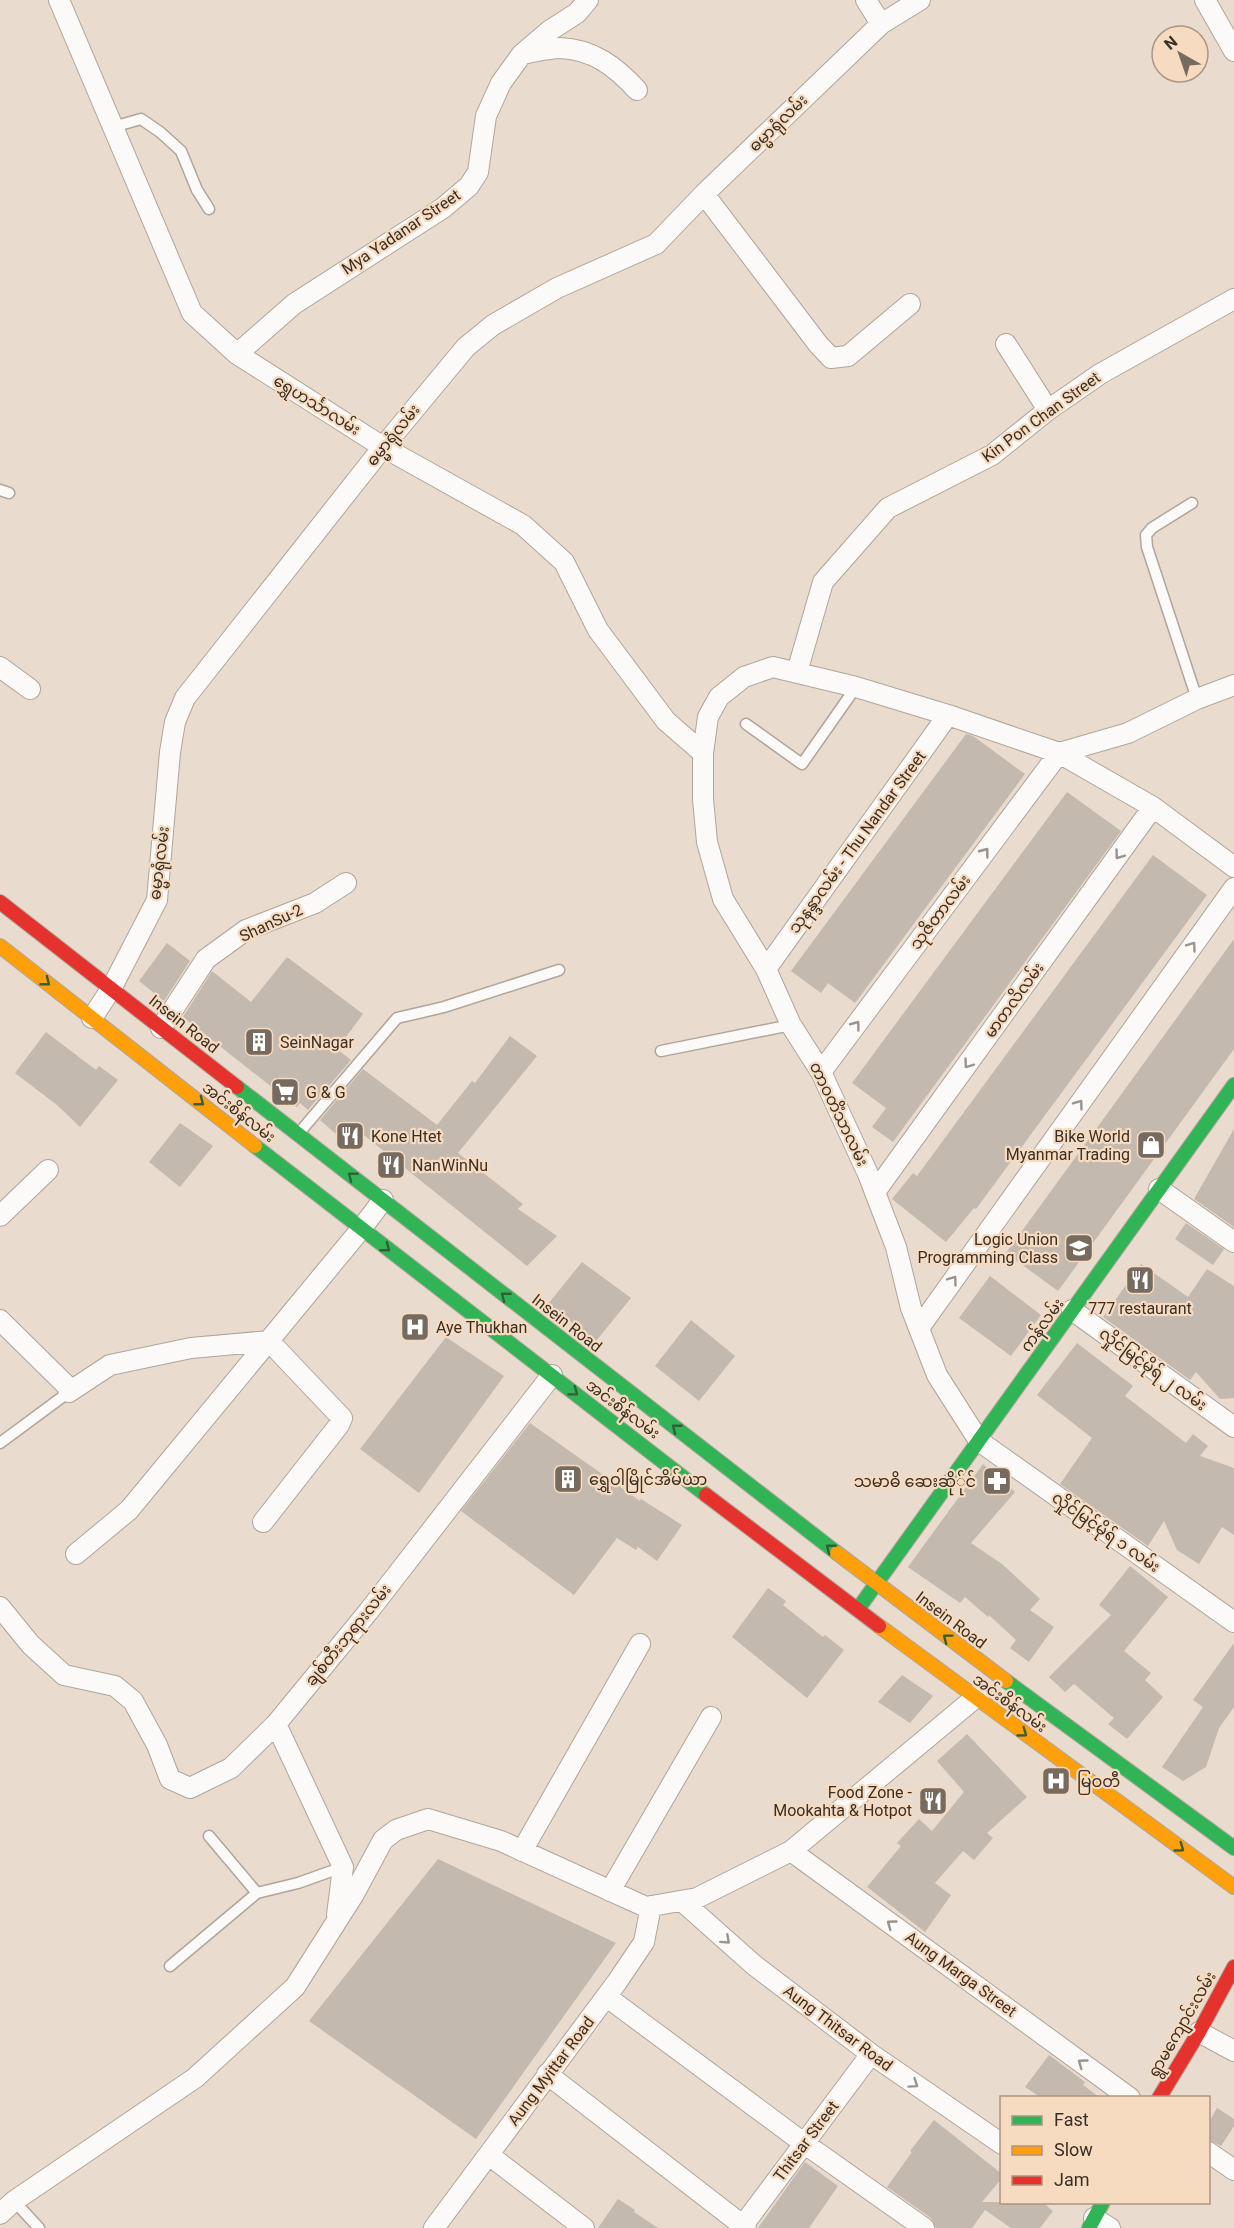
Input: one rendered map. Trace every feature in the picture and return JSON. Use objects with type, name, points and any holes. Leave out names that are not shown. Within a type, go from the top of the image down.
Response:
[{"type":"main road","name":"Insein Road","points":[[0,902],[876,1584],[1118,1765],[1234,1848]]},
{"type":"main road","name":"အင်းစိန်လမ်း","points":[[0,946],[362,1229],[858,1609],[975,1698],[1234,1887]]},
{"type":"main road","name":"ကန်လမ်း","points":[[858,1609],[1234,1085]]},
{"type":"main road","name":"ရွာမကျောင်းလမ်း","points":[[1160,2096],[1199,2032],[1234,1967]]},
{"type":"street","name":"ရွှေဟင်္သာလမ်း","points":[[59,0],[192,313],[237,354],[383,447],[523,525],[564,562],[598,630],[666,721],[703,753]]},
{"type":"street","name":"Mya Yadanar Street","points":[[237,354],[294,304],[443,208],[469,186],[478,172],[486,116],[501,83],[522,54],[577,13],[588,0]]},
{"type":"street","points":[[866,0],[881,24]]},
{"type":"street","name":"ဓမ္မာရုံလမ်း","points":[[92,1018],[111,989],[157,900],[170,752],[175,722],[185,698],[383,447],[465,347],[493,325],[557,288],[656,244],[704,194],[881,24],[920,0]]},
{"type":"street","points":[[1205,0],[1234,51]]},
{"type":"street","points":[[522,54],[560,48],[594,54],[619,70],[638,90]]},
{"type":"street","points":[[704,194],[831,358],[848,356],[910,304]]},
{"type":"street","name":"Kin Pon Chan Street","points":[[797,672],[823,582],[888,508],[992,455],[1048,410],[1100,374],[1234,299]]},
{"type":"street","points":[[1006,344],[1048,410]]},
{"type":"street","points":[[0,667],[30,688]]},
{"type":"street","name":"တာဝတိံသာလမ်း","points":[[797,672],[773,667],[744,677],[719,697],[708,717],[703,753],[703,799],[707,842],[723,899],[766,969],[791,1026],[821,1072],[875,1192],[896,1247],[911,1308],[937,1375],[979,1441]]},
{"type":"street","points":[[797,672],[948,714],[1059,753],[1153,807],[1234,867]]},
{"type":"street","points":[[1059,753],[1128,734],[1197,699],[1234,685]]},
{"type":"street","name":"သုနန္ဒာလမ်း - Thu Nandar Street","points":[[766,969],[948,714]]},
{"type":"street","name":"သုဇိတာလမ်း","points":[[821,1072],[1059,753]]},
{"type":"street","name":"မာတလိလမ်း","points":[[875,1192],[1153,807]]},
{"type":"street","name":"ShanSu-2","points":[[161,1028],[206,959],[246,930],[315,903],[346,884]]},
{"type":"street","points":[[919,1328],[1234,888]]},
{"type":"street","points":[[0,1216],[48,1170]]},
{"type":"street","points":[[1159,1190],[1234,1242]]},
{"type":"street","points":[[76,1554],[129,1510],[362,1229],[383,1200]]},
{"type":"street","name":"လှိုင်မြင့်မိုရ် ၂ လမ်း","points":[[1072,1310],[1234,1427]]},
{"type":"street","points":[[0,1320],[67,1386],[69,1392],[110,1365],[191,1348],[269,1341]]},
{"type":"street","points":[[263,1522],[339,1425],[342,1418],[269,1341]]},
{"type":"street","name":"ချစ်တီးဘုရားလမ်း","points":[[0,1607],[31,1645],[64,1675],[115,1686],[133,1701],[157,1745],[170,1779],[190,1788],[231,1768],[276,1724],[368,1612],[552,1375]]},
{"type":"street","name":"လှိုင်မြင့်မိုရ် ၁ လမ်း","points":[[979,1441],[1234,1622]]},
{"type":"street","points":[[522,1851],[640,1644]]},
{"type":"street","points":[[7,2208],[195,2078],[295,1987],[336,1923],[384,1840],[396,1830],[428,1819],[501,1841],[646,1907],[697,1898],[791,1851],[975,1698],[994,1673]]},
{"type":"street","points":[[610,1891],[711,1717]]},
{"type":"street","points":[[276,1724],[343,1867],[336,1923]]},
{"type":"street","name":"Aung Marga Street","points":[[791,1851],[1129,2096]]},
{"type":"street","name":"Aung Thitsar Road","points":[[682,1900],[754,1965],[871,2054],[1000,2143]]},
{"type":"street","name":"Aung Myittar Road","points":[[434,2228],[547,2074],[607,1997],[644,1942],[651,1906]]},
{"type":"street","points":[[607,1997],[805,2144],[924,2228]]},
{"type":"street","points":[[1199,2032],[1234,2051]]},
{"type":"street","name":"Thitsar Street","points":[[743,2227],[871,2054]]},
{"type":"street","points":[[547,2074],[743,2227]]},
{"type":"street","points":[[1210,2153],[1234,2170]]},
{"type":"street","points":[[489,2155],[584,2228]]},
{"type":"lane","points":[[113,127],[141,119],[160,132],[181,151],[197,190],[209,209]]},
{"type":"lane","points":[[1192,503],[1152,528],[1146,535],[1147,547],[1197,699]]},
{"type":"lane","points":[[746,723],[802,764],[856,687]]},
{"type":"lane","points":[[298,1133],[397,1018],[444,1007],[559,970]]},
{"type":"lane","points":[[661,1051],[791,1026]]},
{"type":"lane","points":[[0,1443],[69,1392]]},
{"type":"lane","points":[[209,1836],[257,1893]]},
{"type":"lane","points":[[170,1966],[257,1893],[298,1883],[343,1867]]},
{"type":"lane","points":[[7,2208],[39,2228]]},
{"type":"building","points":[[966,734],[973,736],[1025,774],[855,1003],[828,983],[821,993],[791,971]]},
{"type":"building","points":[[1067,792],[1121,831],[893,1142],[872,1127],[886,1108],[852,1083]]},
{"type":"building","points":[[1153,855],[1207,895],[976,1209],[974,1208],[946,1242],[892,1199],[913,1173],[917,1176]]},
{"type":"building","points":[[1234,939],[1234,1049],[1058,1291],[1006,1253]]},
{"type":"building","points":[[167,943],[190,961],[164,1001],[139,981]]},
{"type":"building","points":[[287,957],[363,1014],[337,1049],[351,1060],[308,1110],[300,1103],[297,1107],[183,1017],[212,971],[251,1002]]},
{"type":"building","points":[[46,1032],[96,1070],[99,1066],[118,1080],[80,1127],[57,1105],[15,1073]]},
{"type":"building","points":[[510,1036],[537,1056],[458,1153],[523,1204],[518,1209],[557,1236],[527,1266],[355,1128],[345,1142],[320,1120],[363,1069],[437,1125],[472,1081],[475,1083]]},
{"type":"building","points":[[180,1123],[213,1146],[180,1187],[149,1162]]},
{"type":"building","points":[[1234,1129],[1234,1227],[1194,1199]]},
{"type":"building","points":[[1186,1223],[1224,1249],[1213,1265],[1175,1239]]},
{"type":"building","points":[[582,1262],[631,1298],[596,1341],[548,1304]]},
{"type":"building","points":[[1141,1264],[1188,1297],[1207,1269],[1234,1286],[1234,1398],[1220,1399],[1196,1372],[1190,1380],[1103,1317]]},
{"type":"building","points":[[990,1276],[1041,1315],[1011,1356],[959,1318]]},
{"type":"building","points":[[691,1320],[735,1356],[699,1401],[655,1366]]},
{"type":"building","points":[[446,1337],[504,1376],[419,1493],[360,1449]]},
{"type":"building","points":[[1077,1343],[1133,1386],[1125,1396],[1186,1443],[1193,1434],[1208,1446],[1200,1456],[1234,1468],[1234,1535],[1222,1527],[1199,1564],[1177,1550],[1164,1521],[1148,1546],[1060,1484],[1092,1438],[1037,1395]]},
{"type":"building","points":[[530,1423],[640,1501],[641,1499],[682,1525],[657,1561],[638,1547],[636,1550],[617,1538],[574,1595],[461,1511]]},
{"type":"building","points":[[983,1464],[1015,1492],[971,1543],[1002,1564],[1040,1599],[1030,1610],[1054,1627],[1029,1662],[1010,1648],[1016,1640],[989,1615],[988,1617],[965,1597],[960,1603],[908,1567]]},
{"type":"building","points":[[1130,1566],[1168,1597],[1124,1651],[1151,1673],[1145,1680],[1163,1697],[1127,1739],[1108,1724],[1114,1718],[1074,1684],[1065,1692],[1049,1677],[1111,1615],[1099,1605]]},
{"type":"building","points":[[768,1588],[786,1601],[783,1605],[823,1637],[825,1635],[844,1650],[807,1698],[732,1637]]},
{"type":"building","points":[[1234,1643],[1234,1707],[1219,1728],[1206,1767],[1183,1781],[1162,1767],[1203,1707],[1193,1700]]},
{"type":"building","points":[[902,1675],[933,1696],[910,1723],[878,1702]]},
{"type":"building","points":[[967,1734],[1027,1797],[987,1833],[993,1838],[974,1860],[963,1851],[935,1883],[951,1895],[925,1932],[867,1887],[901,1846],[897,1843],[919,1819],[932,1831],[964,1792],[937,1761]]},
{"type":"building","points":[[438,1859],[616,1943],[476,2139],[309,2021]]},
{"type":"building","points":[[1049,2055],[1085,2082],[1083,2085],[1098,2096],[1038,2096],[1025,2087]]},
{"type":"building","points":[[1217,2108],[1234,2119],[1234,2126],[1221,2146],[1210,2140],[1210,2120]]},
{"type":"building","points":[[934,2120],[1000,2172],[1000,2180],[982,2202],[1044,2204],[1053,2211],[1040,2228],[1011,2228],[985,2210],[972,2228],[936,2228],[931,2218],[887,2187],[912,2152],[910,2151]]},
{"type":"building","points":[[805,2162],[838,2186],[809,2228],[758,2228]]},
{"type":"building","points":[[618,2199],[635,2210],[634,2212],[658,2228],[598,2228]]},
{"type":"traffic: fast","points":[[858,1609],[1234,1085]]},
{"type":"traffic: fast","points":[[237,1087],[837,1553]]},
{"type":"traffic: fast","points":[[255,1146],[706,1495]]},
{"type":"traffic: fast","points":[[1006,1681],[1234,1848]]},
{"type":"traffic: fast","points":[[1089,2228],[1102,2204]]},
{"type":"traffic: slow","points":[[0,946],[255,1146]]},
{"type":"traffic: slow","points":[[837,1553],[1006,1681]]},
{"type":"traffic: slow","points":[[879,1626],[1234,1887]]},
{"type":"traffic: jam","points":[[0,902],[237,1087]]},
{"type":"traffic: jam","points":[[706,1495],[879,1626]]},
{"type":"traffic: jam","points":[[1160,2096],[1199,2032],[1234,1967]]},
{"type":"place","name":"SeinNagar","points":[[259,1042]]},
{"type":"place","name":"G & G","points":[[285,1092]]},
{"type":"place","name":"Kone Htet","points":[[350,1136]]},
{"type":"place","name":"Bike World Myanmar Trading","points":[[1151,1145]]},
{"type":"place","name":"NanWinNu","points":[[391,1165]]},
{"type":"place","name":"Logic Union Programming Class","points":[[1079,1248]]},
{"type":"place","name":"777 restaurant","points":[[1140,1280]]},
{"type":"place","name":"Aye Thukhan","points":[[415,1327]]},
{"type":"place","name":"ရွှေဝါမြိုင်အိမ်ယာ","points":[[568,1479]]},
{"type":"place","name":"သမာဓိ ဆေးဆို်ုင်","points":[[997,1481]]},
{"type":"place","name":"မြဝတီ","points":[[1056,1781]]},
{"type":"place","name":"Food Zone - Mookahta & Hotpot","points":[[933,1801]]}]
